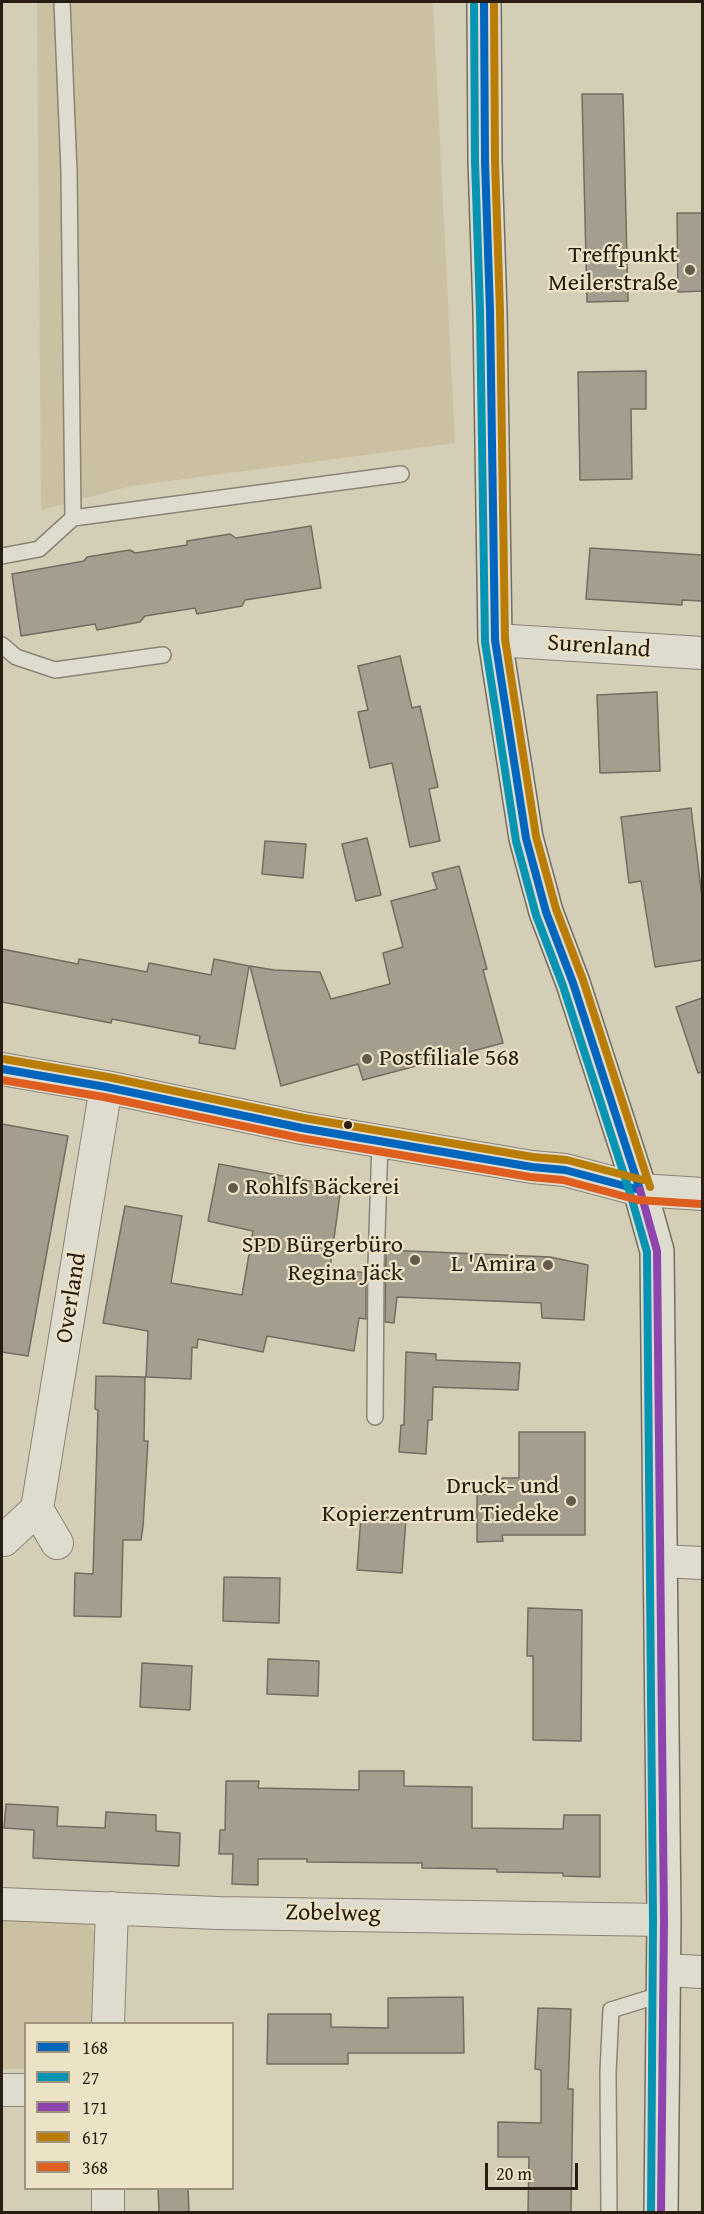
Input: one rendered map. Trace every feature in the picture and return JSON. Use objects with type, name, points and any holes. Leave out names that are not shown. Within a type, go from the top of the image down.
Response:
[{"type":"main road","points":[[484,2],[495,640],[526,838],[546,912],[573,983],[640,1190],[657,1251],[664,1920],[661,2212]]},
{"type":"street","name":"Surenland","points":[[495,640],[702,653]]},
{"type":"street","points":[[2,1069],[106,1087],[302,1128],[532,1167],[565,1170],[640,1190],[702,1194]]},
{"type":"street","name":"Overland","points":[[38,1509],[106,1087]]},
{"type":"street","points":[[4,1540],[38,1509],[57,1543]]},
{"type":"street","points":[[661,1561],[702,1563]]},
{"type":"street","name":"Zobelweg","points":[[2,1904],[218,1912],[664,1920]]},
{"type":"street","points":[[108,2022],[112,1908]]},
{"type":"street","points":[[663,1982],[702,1972]]},
{"type":"street","points":[[2,2090],[24,2090]]},
{"type":"street","points":[[108,2190],[108,2212]]},
{"type":"lane","points":[[62,2],[69,172],[72,518]]},
{"type":"lane","points":[[2,556],[39,549],[72,518],[401,474]]},
{"type":"lane","points":[[2,645],[16,657],[55,670],[163,656]]},
{"type":"lane","points":[[375,1417],[376,1265],[381,1141]]},
{"type":"lane","points":[[609,2212],[610,2010],[663,1982]]},
{"type":"shaded area","points":[[37,2],[433,2],[455,443],[131,486],[41,510]]},
{"type":"shaded area","points":[[2,1915],[82,1920],[91,1926],[96,1936],[99,2022],[24,2022],[24,2069],[2,2069]]},
{"type":"building","points":[[582,94],[623,94],[628,301],[587,302]]},
{"type":"building","name":"Treffpunkt Meilerstraße","points":[[677,213],[702,213],[702,291],[678,292]]},
{"type":"building","points":[[646,371],[646,409],[631,409],[632,479],[580,480],[578,372]]},
{"type":"building","points":[[311,526],[321,588],[245,600],[242,606],[197,614],[195,608],[145,616],[140,622],[97,630],[95,624],[21,636],[12,574],[130,550],[135,553],[187,545],[187,541],[230,534],[236,538]]},
{"type":"building","points":[[590,548],[702,555],[702,601],[682,600],[682,605],[586,599]]},
{"type":"building","points":[[400,656],[412,708],[420,706],[438,787],[429,789],[440,841],[410,847],[392,763],[370,768],[358,712],[368,710],[358,666]]},
{"type":"building","points":[[657,692],[660,771],[600,773],[597,695]]},
{"type":"building","points":[[691,808],[702,897],[702,960],[655,967],[641,881],[629,883],[621,817]]},
{"type":"building","points":[[367,838],[381,895],[356,901],[342,844]]},
{"type":"building","points":[[265,841],[306,844],[303,878],[262,874]]},
{"type":"building","points":[[459,866],[487,969],[483,970],[503,1043],[363,1080],[358,1064],[281,1086],[250,966],[274,970],[320,972],[331,999],[390,984],[383,953],[403,947],[391,901],[437,889],[432,873]]},
{"type":"building","points":[[2,949],[78,964],[79,959],[147,972],[149,963],[211,975],[214,959],[249,966],[235,1049],[199,1043],[200,1036],[112,1019],[111,1023],[2,1002]]},
{"type":"building","points":[[702,998],[702,1072],[698,1073],[676,1007]]},
{"type":"building","points":[[2,1124],[68,1136],[28,1356],[2,1352]]},
{"type":"building","points":[[219,1164],[341,1187],[330,1268],[366,1273],[366,1319],[359,1318],[354,1351],[267,1336],[263,1352],[198,1339],[197,1348],[192,1347],[191,1379],[146,1377],[148,1331],[103,1323],[125,1206],[182,1216],[171,1283],[242,1295],[253,1231],[208,1221]]},
{"type":"building","points":[[386,1250],[550,1257],[588,1265],[584,1320],[542,1318],[541,1303],[397,1297],[394,1323],[385,1322]]},
{"type":"building","points":[[406,1352],[436,1354],[436,1360],[520,1363],[518,1390],[433,1387],[432,1420],[428,1420],[426,1454],[399,1452],[401,1425],[404,1425]]},
{"type":"building","points":[[96,1376],[145,1377],[144,1441],[148,1441],[143,1527],[141,1540],[123,1540],[121,1617],[74,1616],[75,1573],[93,1574],[98,1410],[95,1409]]},
{"type":"building","points":[[519,1432],[585,1432],[585,1535],[502,1535],[503,1541],[477,1542],[477,1494],[502,1494],[502,1478],[519,1478]]},
{"type":"building","points":[[361,1516],[406,1519],[402,1573],[357,1570]]},
{"type":"building","points":[[224,1577],[280,1578],[279,1623],[223,1621]]},
{"type":"building","points":[[528,1608],[582,1610],[581,1741],[533,1740],[533,1656],[527,1656]]},
{"type":"building","points":[[268,1659],[319,1661],[318,1696],[267,1694]]},
{"type":"building","points":[[142,1663],[192,1666],[190,1710],[140,1707]]},
{"type":"building","points":[[359,1771],[404,1771],[404,1786],[472,1787],[472,1828],[563,1829],[564,1815],[600,1815],[600,1877],[563,1876],[563,1873],[497,1872],[497,1869],[422,1868],[422,1863],[307,1862],[307,1859],[258,1859],[258,1885],[232,1884],[233,1854],[219,1854],[220,1830],[225,1830],[226,1781],[259,1781],[258,1788],[359,1790]]},
{"type":"building","points":[[6,1804],[58,1807],[57,1826],[105,1828],[106,1812],[156,1815],[156,1831],[180,1833],[179,1866],[33,1858],[34,1830],[4,1828]]},
{"type":"building","points":[[463,1997],[464,2053],[348,2053],[348,2064],[267,2064],[268,2014],[331,2014],[331,2027],[388,2028],[388,1998]]},
{"type":"building","points":[[538,2008],[571,2009],[568,2089],[573,2089],[571,2212],[528,2212],[529,2157],[498,2157],[498,2122],[541,2123],[541,2070],[535,2069]]},
{"type":"building","points":[[158,2190],[188,2190],[189,2212],[159,2212]]},
{"type":"transit line","name":"27","points":[[474,2],[485,642],[516,841],[536,915],[563,986],[647,1252],[653,1920],[651,2212]]},
{"type":"transit line","name":"168","points":[[484,2],[495,640],[526,838],[546,912],[573,983],[640,1190]]},
{"type":"transit line","name":"617","points":[[494,2],[505,639],[536,836],[556,909],[583,980],[650,1187]]},
{"type":"transit line","name":"617","points":[[4,1059],[108,1077],[304,1118],[533,1157],[567,1160],[643,1180]]},
{"type":"transit line","name":"168","points":[[2,1069],[106,1087],[302,1128],[532,1167],[565,1170],[640,1190]]},
{"type":"transit line","name":"368","points":[[2,1080],[104,1097],[300,1138],[530,1177],[563,1180],[638,1200],[701,1204]]},
{"type":"transit line","name":"171","points":[[640,1190],[657,1251],[664,1920],[661,2212]]},
{"type":"place","name":"Treffpunkt Meilerstraße","points":[[690,270]]},
{"type":"place","name":"Postfiliale 568","points":[[367,1059]]},
{"type":"place","name":"Rohlfs Bäckerei","points":[[233,1188]]},
{"type":"place","name":"SPD Bürgerbüro Regina Jäck","points":[[415,1260]]},
{"type":"place","name":"L 'Amira","points":[[548,1265]]},
{"type":"place","name":"Druck- und Kopierzentrum Tiedeke","points":[[571,1501]]}]
